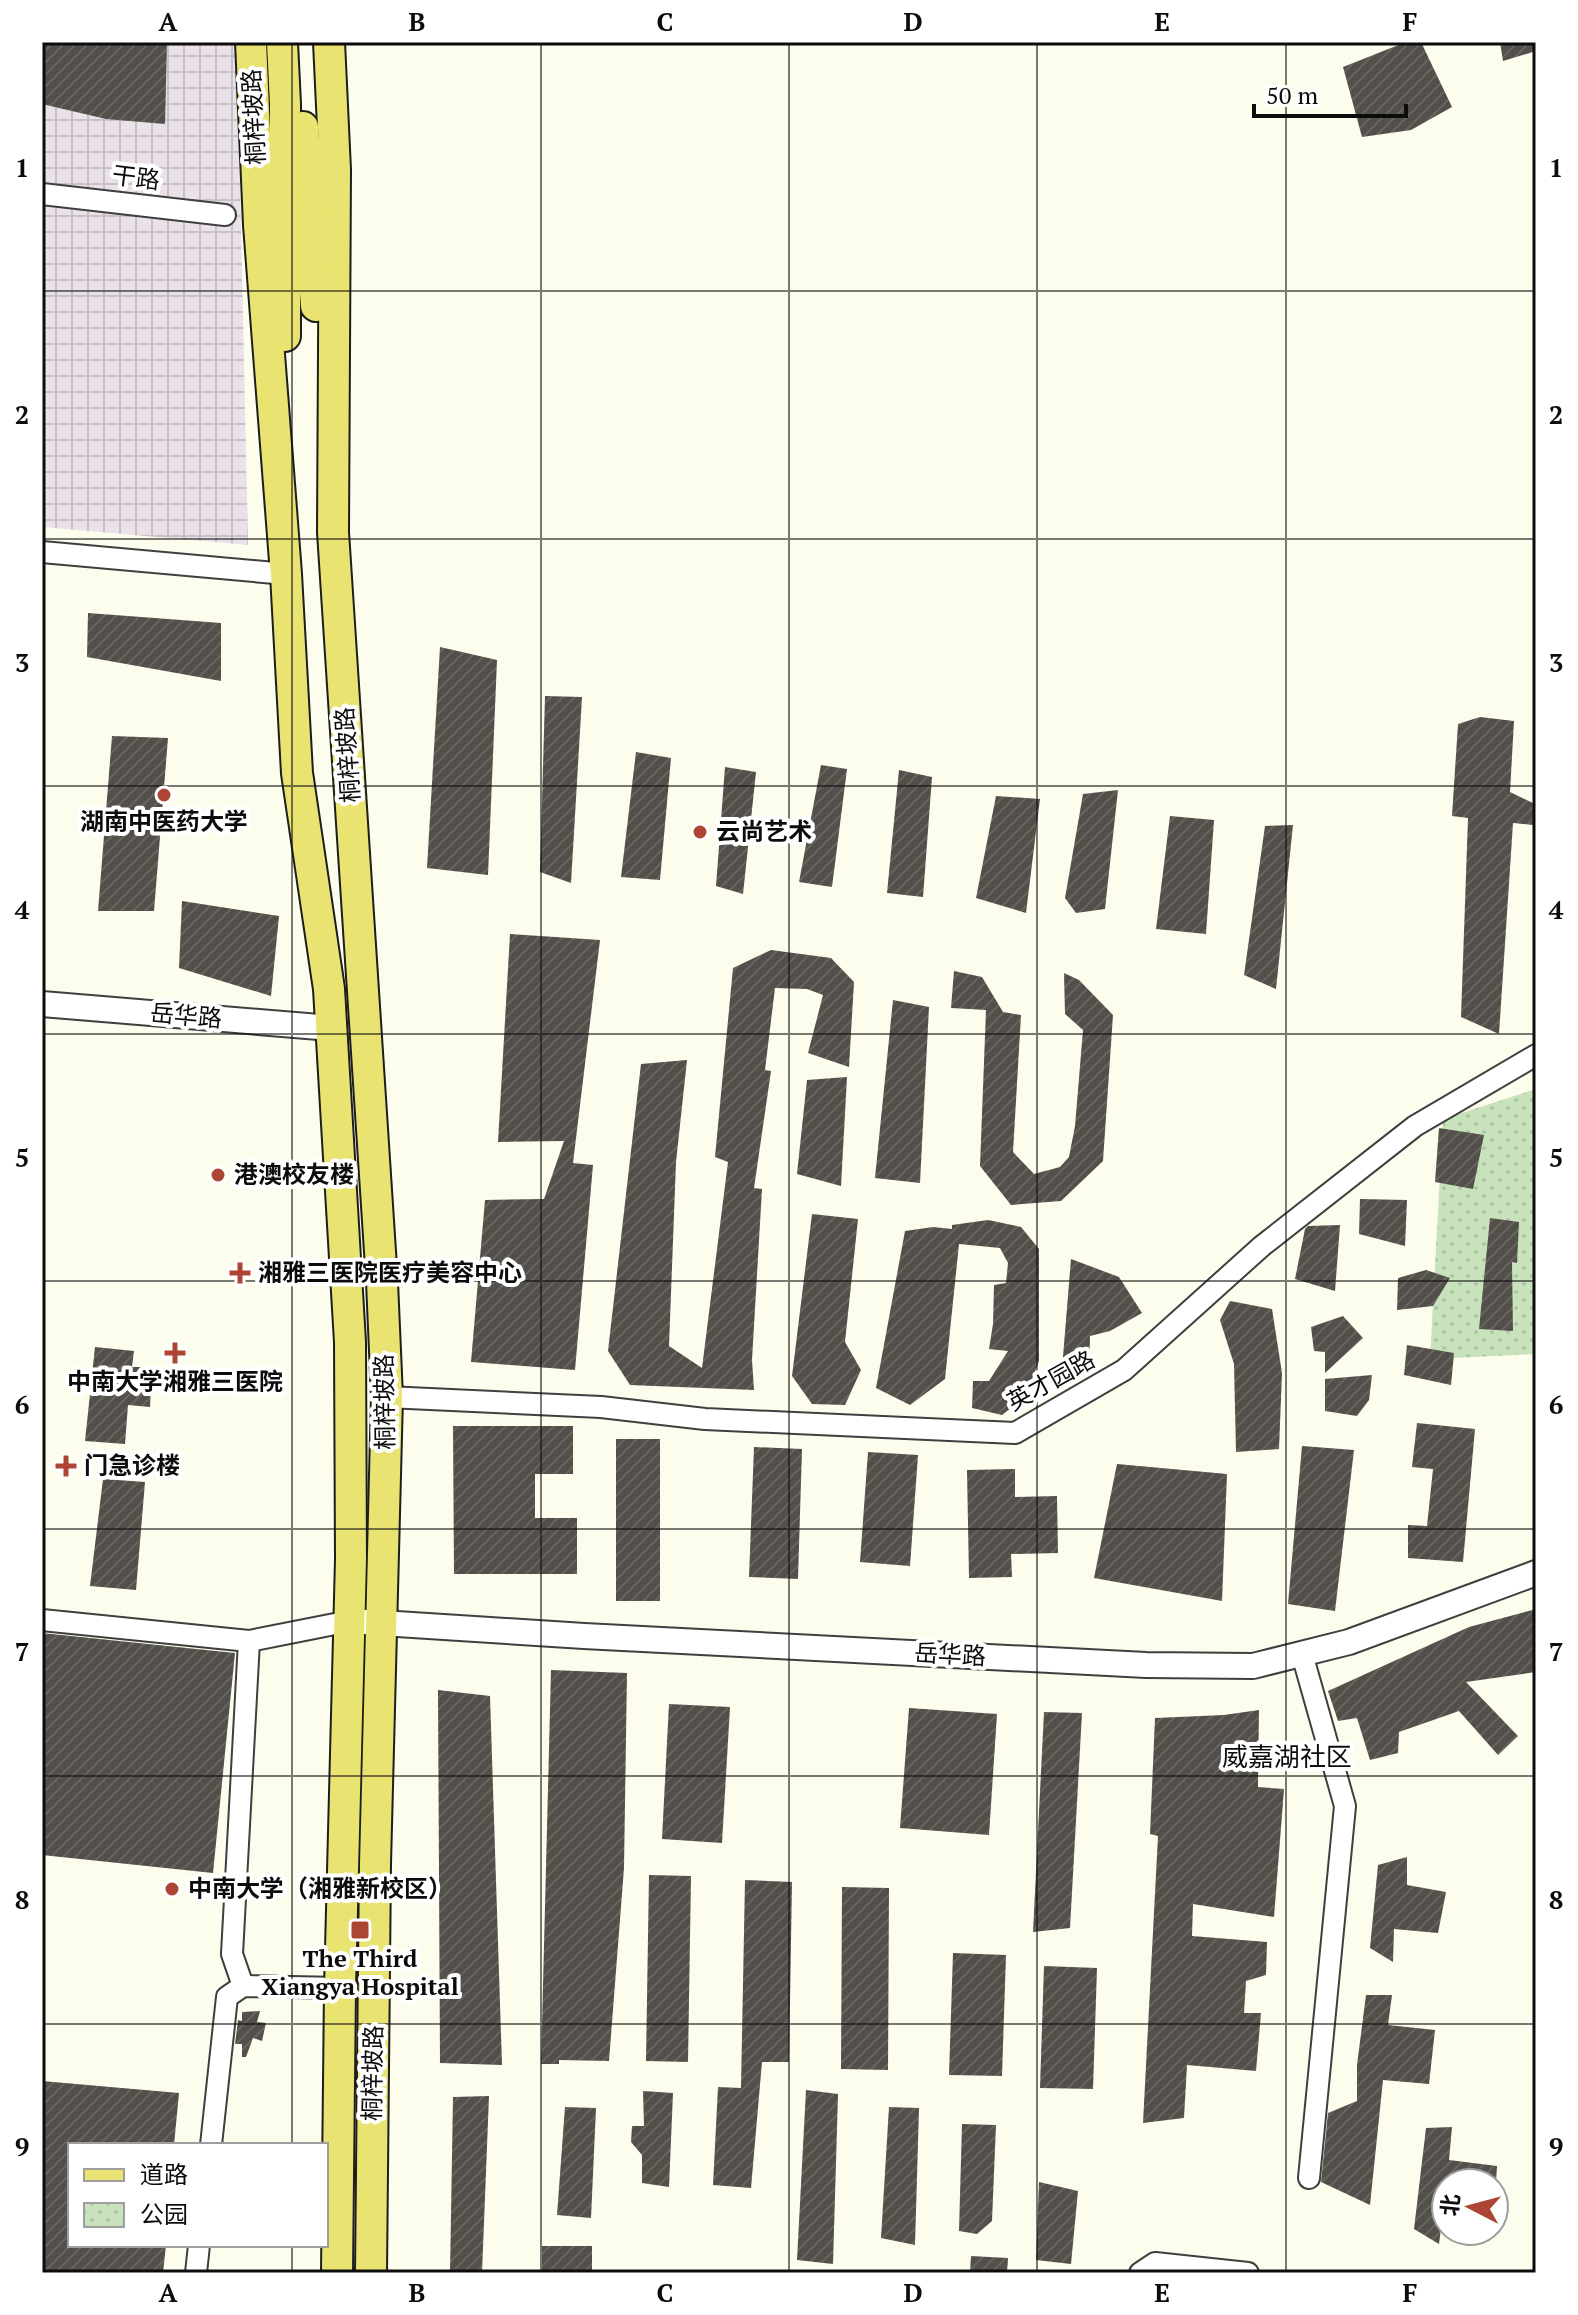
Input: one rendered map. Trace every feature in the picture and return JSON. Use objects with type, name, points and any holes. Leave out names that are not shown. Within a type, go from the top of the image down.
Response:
[{"type":"main road","name":"桐梓坡路","points":[[251,42],[259,225],[286,574],[297,773],[329,989],[350,1342],[350,1621],[340,1988],[337,2273]]},
{"type":"main road","name":"桐梓坡路","points":[[282,42],[285,104],[286,574]]},
{"type":"main road","name":"桐梓坡路","points":[[299,42],[382,1282],[387,1397],[375,1864],[371,2273]]},
{"type":"main road","name":"桐梓坡路","points":[[329,42],[335,170],[333,532]]},
{"type":"street","name":"干路","points":[[42,194],[225,215]]},
{"type":"street","points":[[42,552],[286,574]]},
{"type":"street","name":"岳华路","points":[[42,1004],[331,1028]]},
{"type":"street","name":"英才园路","points":[[387,1397],[601,1407],[705,1419],[1015,1433],[1124,1370],[1262,1246],[1415,1126],[1536,1055]]},
{"type":"street","name":"岳华路","points":[[350,1621],[1146,1665],[1253,1666],[1349,1642],[1536,1573]]},
{"type":"street","points":[[42,1620],[249,1641],[350,1621]]},
{"type":"street","points":[[243,1986],[232,1954],[249,1641]]},
{"type":"street","points":[[1302,1654],[1345,1806],[1309,2178]]},
{"type":"street","points":[[211,2143],[227,1997],[243,1986],[340,1988]]},
{"type":"street","points":[[196,2273],[199,2247]]},
{"type":"street","points":[[1140,2273],[1155,2263],[1248,2273]]},
{"type":"shaded area","points":[[42,42],[237,42],[248,545],[42,527]]},
{"type":"green space","points":[[1536,1089],[1536,1354],[1430,1359],[1443,1119]]},
{"type":"building","points":[[42,42],[167,42],[165,124],[106,119],[42,104]]},
{"type":"building","points":[[1406,42],[1421,42],[1452,107],[1411,130],[1362,137],[1343,67]]},
{"type":"building","points":[[1500,42],[1536,42],[1536,51],[1503,61]]},
{"type":"building","points":[[88,613],[221,623],[221,681],[87,657]]},
{"type":"building","points":[[440,647],[497,660],[488,875],[427,868]]},
{"type":"building","points":[[545,696],[582,697],[571,883],[540,872]]},
{"type":"building","points":[[1480,717],[1514,721],[1510,792],[1535,804],[1533,825],[1513,823],[1499,1034],[1461,1017],[1468,818],[1452,816],[1458,724]]},
{"type":"building","points":[[112,736],[168,738],[154,911],[98,911]]},
{"type":"building","points":[[636,752],[671,758],[660,880],[621,877]]},
{"type":"building","points":[[821,765],[847,769],[832,887],[799,882]]},
{"type":"building","points":[[725,767],[756,772],[743,894],[716,886]]},
{"type":"building","points":[[899,770],[932,777],[923,897],[887,893]]},
{"type":"building","points":[[1118,790],[1105,909],[1076,913],[1065,898],[1083,794]]},
{"type":"building","points":[[996,796],[1040,799],[1026,913],[976,898]]},
{"type":"building","points":[[1170,816],[1214,820],[1206,934],[1156,929]]},
{"type":"building","points":[[1293,825],[1276,989],[1244,975],[1265,826]]},
{"type":"building","points":[[182,901],[279,916],[271,996],[179,968]]},
{"type":"building","points":[[510,934],[600,940],[573,1163],[593,1165],[575,1370],[471,1362],[485,1200],[544,1199],[564,1141],[498,1142]]},
{"type":"building","points":[[771,950],[831,958],[854,982],[849,1067],[808,1053],[823,995],[807,989],[775,988],[765,1070],[771,1071],[754,1188],[762,1189],[752,1360],[754,1390],[630,1385],[608,1351],[641,1064],[687,1060],[676,1162],[669,1346],[702,1368],[728,1162],[715,1157],[733,968]]},
{"type":"building","points":[[954,971],[982,977],[1003,1012],[1021,1015],[1013,1152],[1034,1174],[1060,1167],[1069,1157],[1075,1126],[1083,1030],[1065,1014],[1064,973],[1079,980],[1113,1015],[1103,1161],[1061,1201],[1011,1205],[980,1166],[986,1010],[951,1008]]},
{"type":"building","points":[[893,1000],[929,1007],[920,1183],[875,1178]]},
{"type":"building","points":[[847,1077],[841,1186],[797,1174],[807,1080]]},
{"type":"building","points":[[1439,1128],[1484,1135],[1473,1189],[1435,1182]]},
{"type":"building","points":[[1360,1199],[1407,1200],[1405,1246],[1359,1234]]},
{"type":"building","points":[[812,1214],[858,1219],[845,1342],[861,1370],[845,1405],[812,1404],[792,1376]]},
{"type":"building","points":[[1490,1218],[1519,1222],[1517,1263],[1512,1262],[1513,1331],[1479,1329]]},
{"type":"building","points":[[988,1220],[1021,1227],[1039,1249],[1039,1361],[1025,1397],[1002,1415],[972,1408],[973,1381],[989,1381],[1008,1351],[989,1349],[994,1285],[1006,1283],[1008,1263],[1000,1248],[959,1244],[945,1379],[910,1405],[876,1388],[905,1231],[933,1227],[952,1229],[952,1225]]},
{"type":"building","points":[[1340,1225],[1335,1291],[1295,1279],[1305,1229],[1308,1226]]},
{"type":"building","points":[[1071,1259],[1119,1277],[1142,1313],[1110,1331],[1090,1336],[1089,1375],[1062,1369]]},
{"type":"building","points":[[1426,1270],[1450,1278],[1433,1306],[1397,1310],[1398,1278]]},
{"type":"building","points":[[1230,1301],[1272,1309],[1282,1373],[1279,1449],[1236,1452],[1234,1364],[1220,1320]]},
{"type":"building","points":[[1343,1316],[1363,1338],[1325,1373],[1325,1352],[1314,1351],[1311,1327]]},
{"type":"building","points":[[1407,1345],[1454,1353],[1451,1385],[1404,1375]]},
{"type":"building","points":[[95,1347],[134,1351],[132,1367],[152,1367],[150,1407],[128,1405],[125,1444],[85,1441]]},
{"type":"building","points":[[1372,1375],[1369,1400],[1357,1416],[1325,1411],[1325,1379]]},
{"type":"building","points":[[1417,1423],[1475,1429],[1463,1562],[1408,1558],[1408,1525],[1427,1526],[1433,1469],[1412,1467]]},
{"type":"building","points":[[453,1426],[573,1426],[573,1474],[535,1474],[535,1518],[577,1518],[577,1574],[454,1574]]},
{"type":"building","points":[[616,1439],[660,1439],[660,1601],[616,1601]]},
{"type":"building","points":[[1302,1446],[1354,1450],[1335,1611],[1288,1604]]},
{"type":"building","points":[[754,1447],[802,1449],[798,1579],[749,1577]]},
{"type":"building","points":[[868,1452],[918,1455],[910,1566],[860,1562]]},
{"type":"building","points":[[1117,1464],[1227,1474],[1222,1601],[1094,1578]]},
{"type":"building","points":[[1015,1469],[1015,1497],[1057,1496],[1058,1553],[1011,1554],[1012,1577],[969,1578],[967,1470]]},
{"type":"building","points":[[103,1479],[145,1482],[136,1590],[90,1586]]},
{"type":"building","points":[[1536,1609],[1536,1672],[1466,1682],[1518,1736],[1498,1755],[1459,1711],[1399,1732],[1398,1753],[1370,1760],[1357,1718],[1338,1721],[1328,1691],[1469,1627]]},
{"type":"building","points":[[42,1633],[235,1653],[213,1873],[42,1855]]},
{"type":"building","points":[[551,1670],[627,1673],[624,1868],[609,2061],[559,2060],[559,2064],[541,2064]]},
{"type":"building","points":[[438,1690],[490,1696],[502,2065],[440,2063]]},
{"type":"building","points":[[669,1704],[730,1707],[722,1843],[662,1839]]},
{"type":"building","points":[[909,1708],[997,1714],[989,1835],[900,1828]]},
{"type":"building","points":[[1259,1710],[1258,1787],[1284,1789],[1274,1917],[1193,1904],[1192,1936],[1267,1942],[1266,1975],[1246,1981],[1244,2013],[1261,2013],[1256,2071],[1187,2065],[1184,2118],[1143,2123],[1158,1836],[1150,1834],[1155,1718]]},
{"type":"building","points":[[1044,1712],[1082,1713],[1070,1928],[1033,1932]]},
{"type":"building","points":[[1407,1857],[1407,1885],[1446,1892],[1438,1933],[1394,1929],[1393,1962],[1370,1948],[1378,1865]]},
{"type":"building","points":[[649,1875],[691,1876],[688,2062],[646,2061]]},
{"type":"building","points":[[745,1880],[792,1882],[789,2062],[762,2062],[751,2188],[713,2185],[718,2087],[741,2088]]},
{"type":"building","points":[[842,1887],[889,1888],[888,2070],[841,2069]]},
{"type":"building","points":[[953,1953],[1006,1955],[1002,2076],[949,2075]]},
{"type":"building","points":[[1044,1966],[1097,1968],[1093,2089],[1040,2088]]},
{"type":"building","points":[[1366,1995],[1392,1995],[1388,2025],[1435,2030],[1429,2084],[1383,2080],[1370,2205],[1321,2182],[1328,2113],[1357,2101],[1357,2065]]},
{"type":"building","points":[[260,2011],[257,2022],[266,2023],[262,2041],[253,2038],[246,2057],[242,2057],[242,2044],[235,2044],[238,2020],[242,2021],[242,2012]]},
{"type":"building","points":[[42,2081],[179,2093],[174,2143],[68,2143],[68,2247],[166,2247],[163,2273],[42,2273]]},
{"type":"building","points":[[806,2090],[838,2094],[833,2264],[797,2260]]},
{"type":"building","points":[[643,2091],[673,2093],[669,2187],[642,2183],[642,2155],[631,2142],[632,2126],[644,2126]]},
{"type":"building","points":[[489,2096],[482,2273],[450,2273],[453,2097]]},
{"type":"building","points":[[565,2107],[596,2108],[591,2218],[557,2215]]},
{"type":"building","points":[[889,2107],[919,2108],[915,2245],[881,2238]]},
{"type":"building","points":[[962,2124],[996,2125],[992,2221],[977,2234],[959,2231]]},
{"type":"building","points":[[1452,2127],[1449,2160],[1497,2166],[1430,2167],[1430,2239],[1414,2229],[1426,2128]]},
{"type":"building","points":[[1039,2182],[1078,2191],[1071,2264],[1036,2260]]},
{"type":"building","points":[[542,2246],[592,2246],[592,2273],[542,2273]]},
{"type":"building","points":[[971,2256],[1008,2258],[1007,2273],[970,2273]]},
{"type":"place","name":"湖南中医药大学","points":[[164,795]]},
{"type":"place","name":"云尚艺术","points":[[700,832]]},
{"type":"place","name":"港澳校友楼","points":[[218,1175]]},
{"type":"place","name":"湘雅三医院医疗美容中心","points":[[240,1273]]},
{"type":"place","name":"中南大学湘雅三医院","points":[[175,1353]]},
{"type":"place","name":"门急诊楼","points":[[66,1466]]},
{"type":"place","name":"中南大学（湘雅新校区）","points":[[172,1889]]},
{"type":"place","name":"The Third Xiangya Hospital","points":[[360,1930]]},
{"type":"district","name":"威嘉湖社区","points":[[1287,1757]]}]
